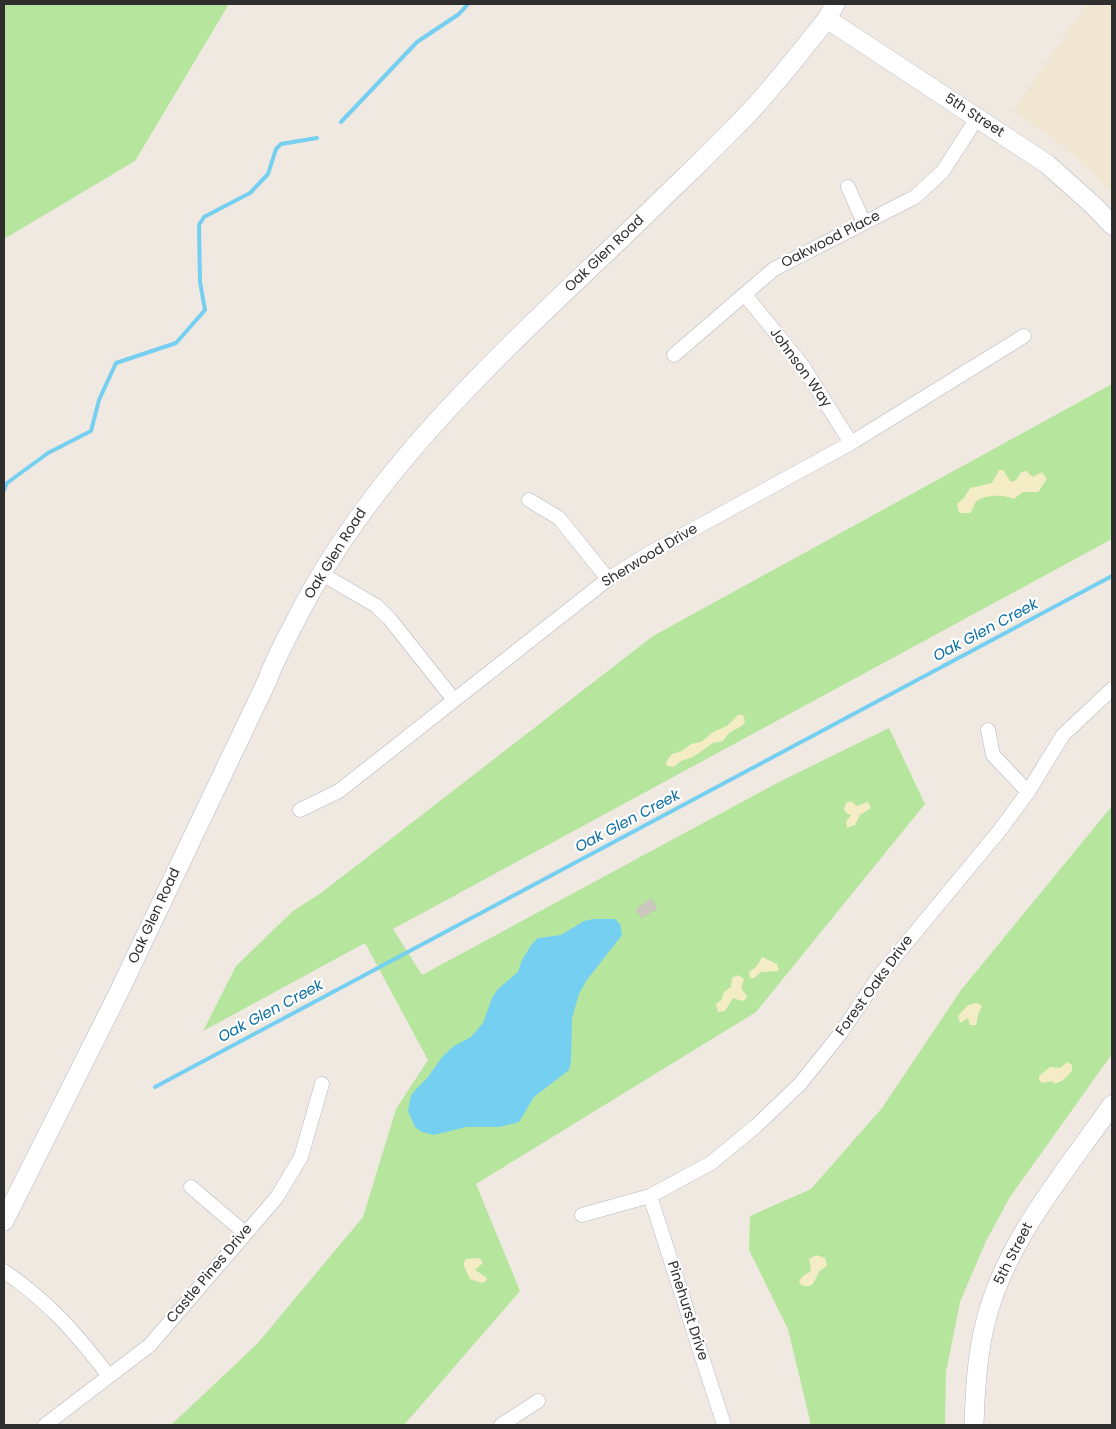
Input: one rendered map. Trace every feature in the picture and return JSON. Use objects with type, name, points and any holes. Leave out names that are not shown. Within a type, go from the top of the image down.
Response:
[{"type":"main road","name":"5th Street","points":[[831,12],[977,118],[1047,164],[1094,206],[1112,225]]},
{"type":"main road","name":"Oak Glen Road","points":[[4,1221],[117,996],[267,681],[274,660],[320,573],[370,501],[429,429],[514,342],[658,204],[757,104],[831,12]]},
{"type":"main road","name":"5th Street","points":[[974,1425],[978,1354],[986,1319],[999,1279],[1025,1228],[1112,1105]]},
{"type":"street","name":"Oakwood Place","points":[[674,355],[774,269],[915,197],[943,171],[977,118]]},
{"type":"street","points":[[848,187],[864,223]]},
{"type":"street","name":"Johnson Way","points":[[745,295],[802,365],[851,443]]},
{"type":"street","name":"Sherwood Drive","points":[[300,810],[339,791],[608,579],[648,554],[851,443],[1024,336]]},
{"type":"street","points":[[529,500],[559,518],[608,579]]},
{"type":"street","points":[[320,573],[375,605],[389,618],[454,700]]},
{"type":"street","name":"Forest Oaks Drive","points":[[582,1215],[650,1196],[711,1163],[756,1126],[800,1084],[840,1034],[880,975],[1000,830],[1028,792],[1063,735],[1112,688]]},
{"type":"street","points":[[988,730],[993,756],[1028,792]]},
{"type":"street","name":"Castle Pines Drive","points":[[45,1425],[150,1345],[277,1197],[301,1157],[322,1084]]},
{"type":"street","points":[[191,1186],[245,1233]]},
{"type":"street","name":"Pinehurst Drive","points":[[650,1196],[724,1425]]},
{"type":"street","points":[[4,1271],[53,1309],[76,1333],[109,1376]]},
{"type":"street","points":[[501,1425],[538,1401]]},
{"type":"shaded area","points":[[1086,4],[1112,4],[1112,193],[1067,149],[1013,111]]},
{"type":"green space","points":[[4,4],[229,4],[135,161],[4,239]]},
{"type":"green space","points":[[1112,384],[1112,539],[393,929],[422,975],[779,782],[889,728],[925,804],[756,1012],[476,1184],[520,1291],[404,1425],[171,1425],[257,1344],[363,1217],[396,1109],[428,1060],[365,943],[203,1031],[236,966],[293,911],[321,893],[653,636]]},
{"type":"green space","points":[[1112,806],[1112,1054],[1010,1197],[986,1241],[960,1302],[946,1372],[945,1425],[811,1425],[788,1329],[749,1250],[750,1216],[811,1189],[882,1108],[961,990]]},
{"type":"sand","points":[[999,470],[1003,470],[1011,482],[1016,480],[1021,472],[1026,471],[1033,477],[1042,472],[1047,479],[1038,492],[1023,492],[1014,499],[1010,497],[988,496],[978,500],[970,513],[959,513],[957,504],[964,498],[970,488],[992,483]]},
{"type":"sand","points":[[738,715],[743,715],[745,722],[742,726],[729,733],[723,741],[713,743],[674,767],[667,766],[666,762],[672,754],[682,751],[691,744],[701,742],[713,732],[727,726]]},
{"type":"sand","points":[[851,801],[857,806],[868,802],[871,808],[860,815],[855,825],[847,828],[846,822],[851,815],[846,813],[844,809],[846,803]]},
{"type":"sand","points":[[762,957],[777,964],[779,971],[761,972],[754,978],[750,978],[749,972],[757,966]]},
{"type":"sand","points":[[738,975],[744,979],[741,988],[747,996],[746,999],[742,1001],[733,998],[725,1011],[718,1012],[716,1004],[722,999],[724,992],[731,987],[732,978]]},
{"type":"sand","points":[[977,1003],[982,1006],[976,1025],[970,1025],[968,1018],[960,1023],[958,1016],[968,1005]]},
{"type":"sand","points":[[1067,1062],[1072,1065],[1072,1071],[1062,1081],[1054,1084],[1052,1081],[1042,1083],[1039,1080],[1039,1076],[1050,1067],[1060,1068]]},
{"type":"sand","points":[[816,1255],[825,1258],[827,1265],[820,1271],[812,1285],[801,1285],[799,1281],[811,1271],[809,1259]]},
{"type":"sand","points":[[480,1258],[483,1263],[475,1270],[487,1278],[482,1283],[470,1279],[463,1264],[466,1259]]},
{"type":"water","points":[[615,919],[620,924],[622,935],[586,981],[579,994],[572,1018],[569,1070],[534,1097],[519,1122],[500,1127],[466,1127],[434,1135],[422,1132],[415,1127],[408,1111],[411,1096],[442,1057],[454,1046],[471,1037],[483,1023],[492,998],[498,989],[518,972],[522,960],[532,944],[538,938],[561,935],[584,921]]},
{"type":"building","points":[[651,899],[657,908],[642,918],[636,910]]},
{"type":"waterway","points":[[341,122],[417,42],[459,14],[468,4]]},
{"type":"waterway","points":[[4,490],[7,483],[48,453],[91,431],[99,400],[116,363],[176,343],[205,310],[200,282],[199,225],[204,217],[250,193],[268,174],[276,149],[281,144],[317,138]]},
{"type":"waterway","name":"Oak Glen Creek","points":[[155,1087],[1112,576]]}]
